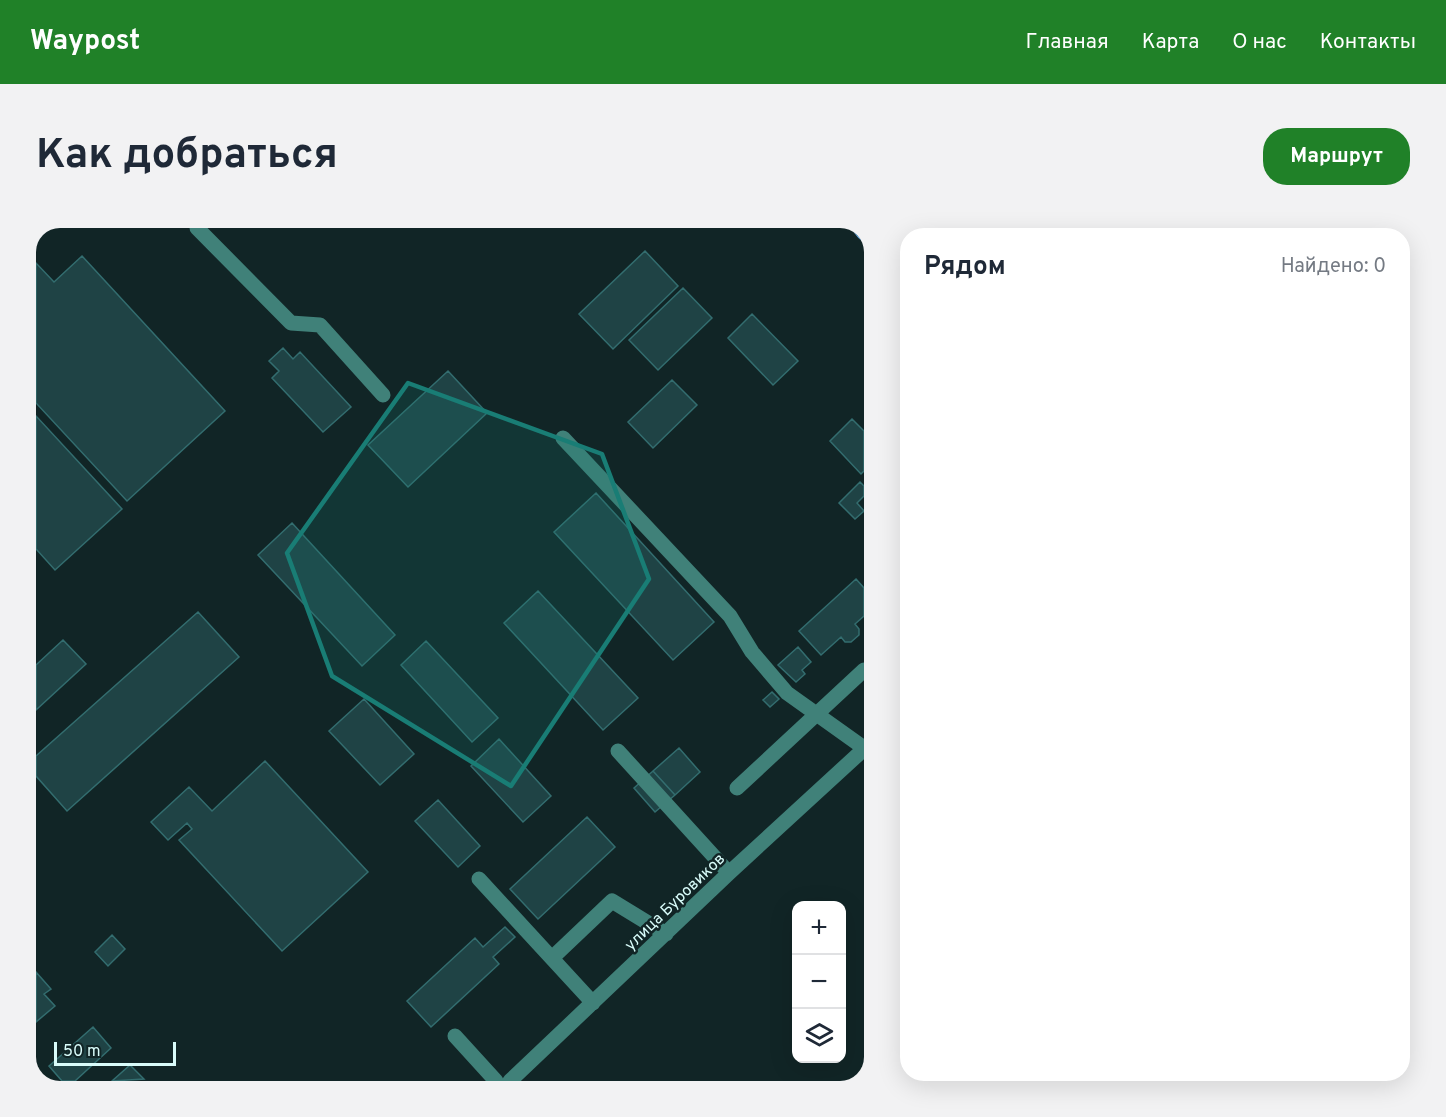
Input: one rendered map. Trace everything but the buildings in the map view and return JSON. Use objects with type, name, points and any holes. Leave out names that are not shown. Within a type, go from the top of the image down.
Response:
[{"type":"street","points":[[197,228],[291,323],[320,326],[383,395]]},
{"type":"street","points":[[563,438],[730,616],[752,652],[787,693],[864,748]]},
{"type":"street","points":[[737,788],[864,670]]},
{"type":"street","name":"улица Буровиков","points":[[510,1081],[864,748]]},
{"type":"street","points":[[618,751],[729,873]]},
{"type":"street","points":[[479,879],[593,1003]]},
{"type":"street","points":[[552,958],[612,901],[666,934]]},
{"type":"street","points":[[455,1036],[496,1081]]},
{"type":"highlighted area","points":[[408,383],[602,454],[649,579],[511,786],[332,676],[287,553]]}]
